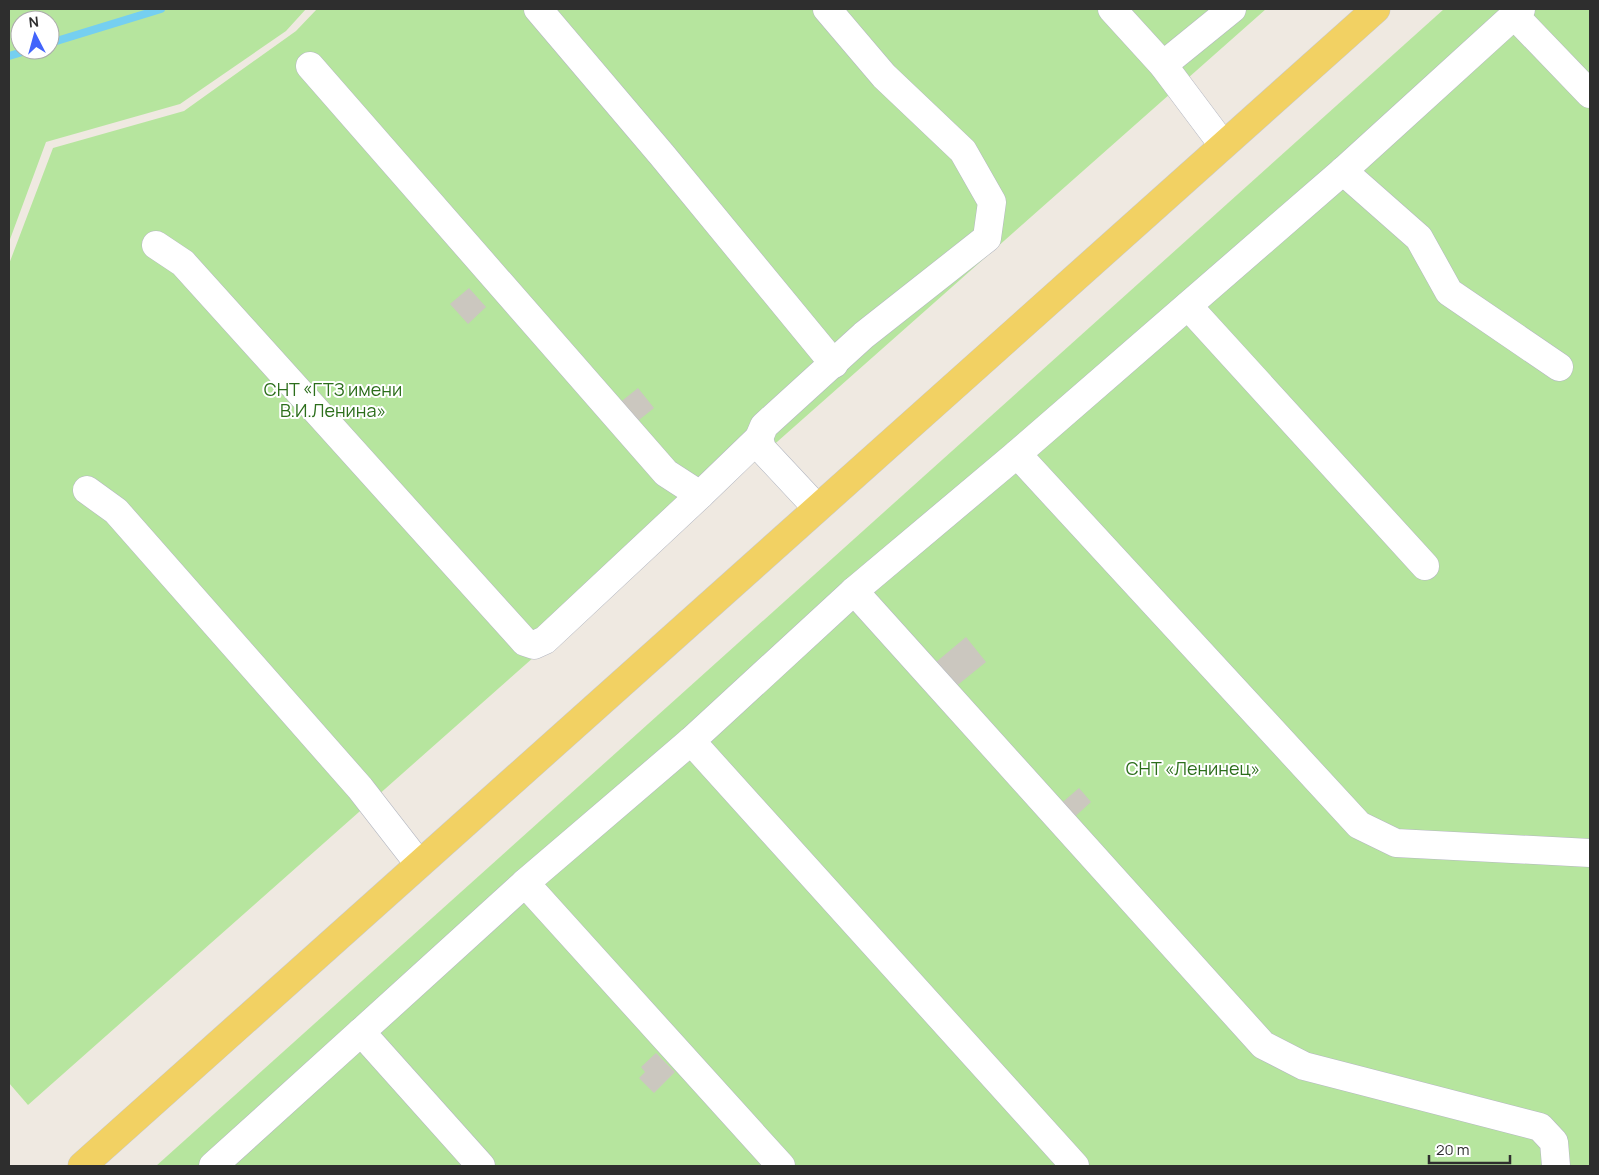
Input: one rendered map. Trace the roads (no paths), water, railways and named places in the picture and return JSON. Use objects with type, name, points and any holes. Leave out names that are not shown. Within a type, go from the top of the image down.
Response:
[{"type":"main road","points":[[82,1166],[1376,9]]},
{"type":"lane","points":[[538,9],[656,148],[834,364]]},
{"type":"lane","points":[[156,245],[183,263],[525,642],[534,645],[545,640],[700,495],[759,438],[764,426],[864,335],[987,238],[992,202],[963,151],[884,76],[826,9]]},
{"type":"lane","points":[[1112,9],[1163,64],[1223,145]]},
{"type":"lane","points":[[1163,64],[1232,9]]},
{"type":"lane","points":[[213,1166],[525,883],[690,741],[854,591],[1017,454],[1343,171],[1518,12],[1590,94]]},
{"type":"lane","points":[[310,66],[666,473],[700,495]]},
{"type":"lane","points":[[1343,171],[1419,238],[1449,292],[1559,367]]},
{"type":"lane","points":[[1188,306],[1425,566]]},
{"type":"lane","points":[[759,438],[762,449],[817,508]]},
{"type":"lane","points":[[1017,454],[1359,825],[1396,843],[1590,853]]},
{"type":"lane","points":[[87,490],[116,511],[360,788],[419,864]]},
{"type":"lane","points":[[854,591],[1262,1045],[1304,1066],[1540,1128],[1554,1142],[1556,1166]]},
{"type":"lane","points":[[690,741],[1075,1166]]},
{"type":"lane","points":[[525,883],[781,1166]]},
{"type":"lane","points":[[361,1032],[481,1166]]},
{"type":"waterway","points":[[60,40],[161,9]]},
{"type":"park label","name":"СНТ «ГТЗ имени В.И.Ленина»","points":[[333,400]]},
{"type":"park label","name":"СНТ «Ленинец»","points":[[1193,769]]}]
